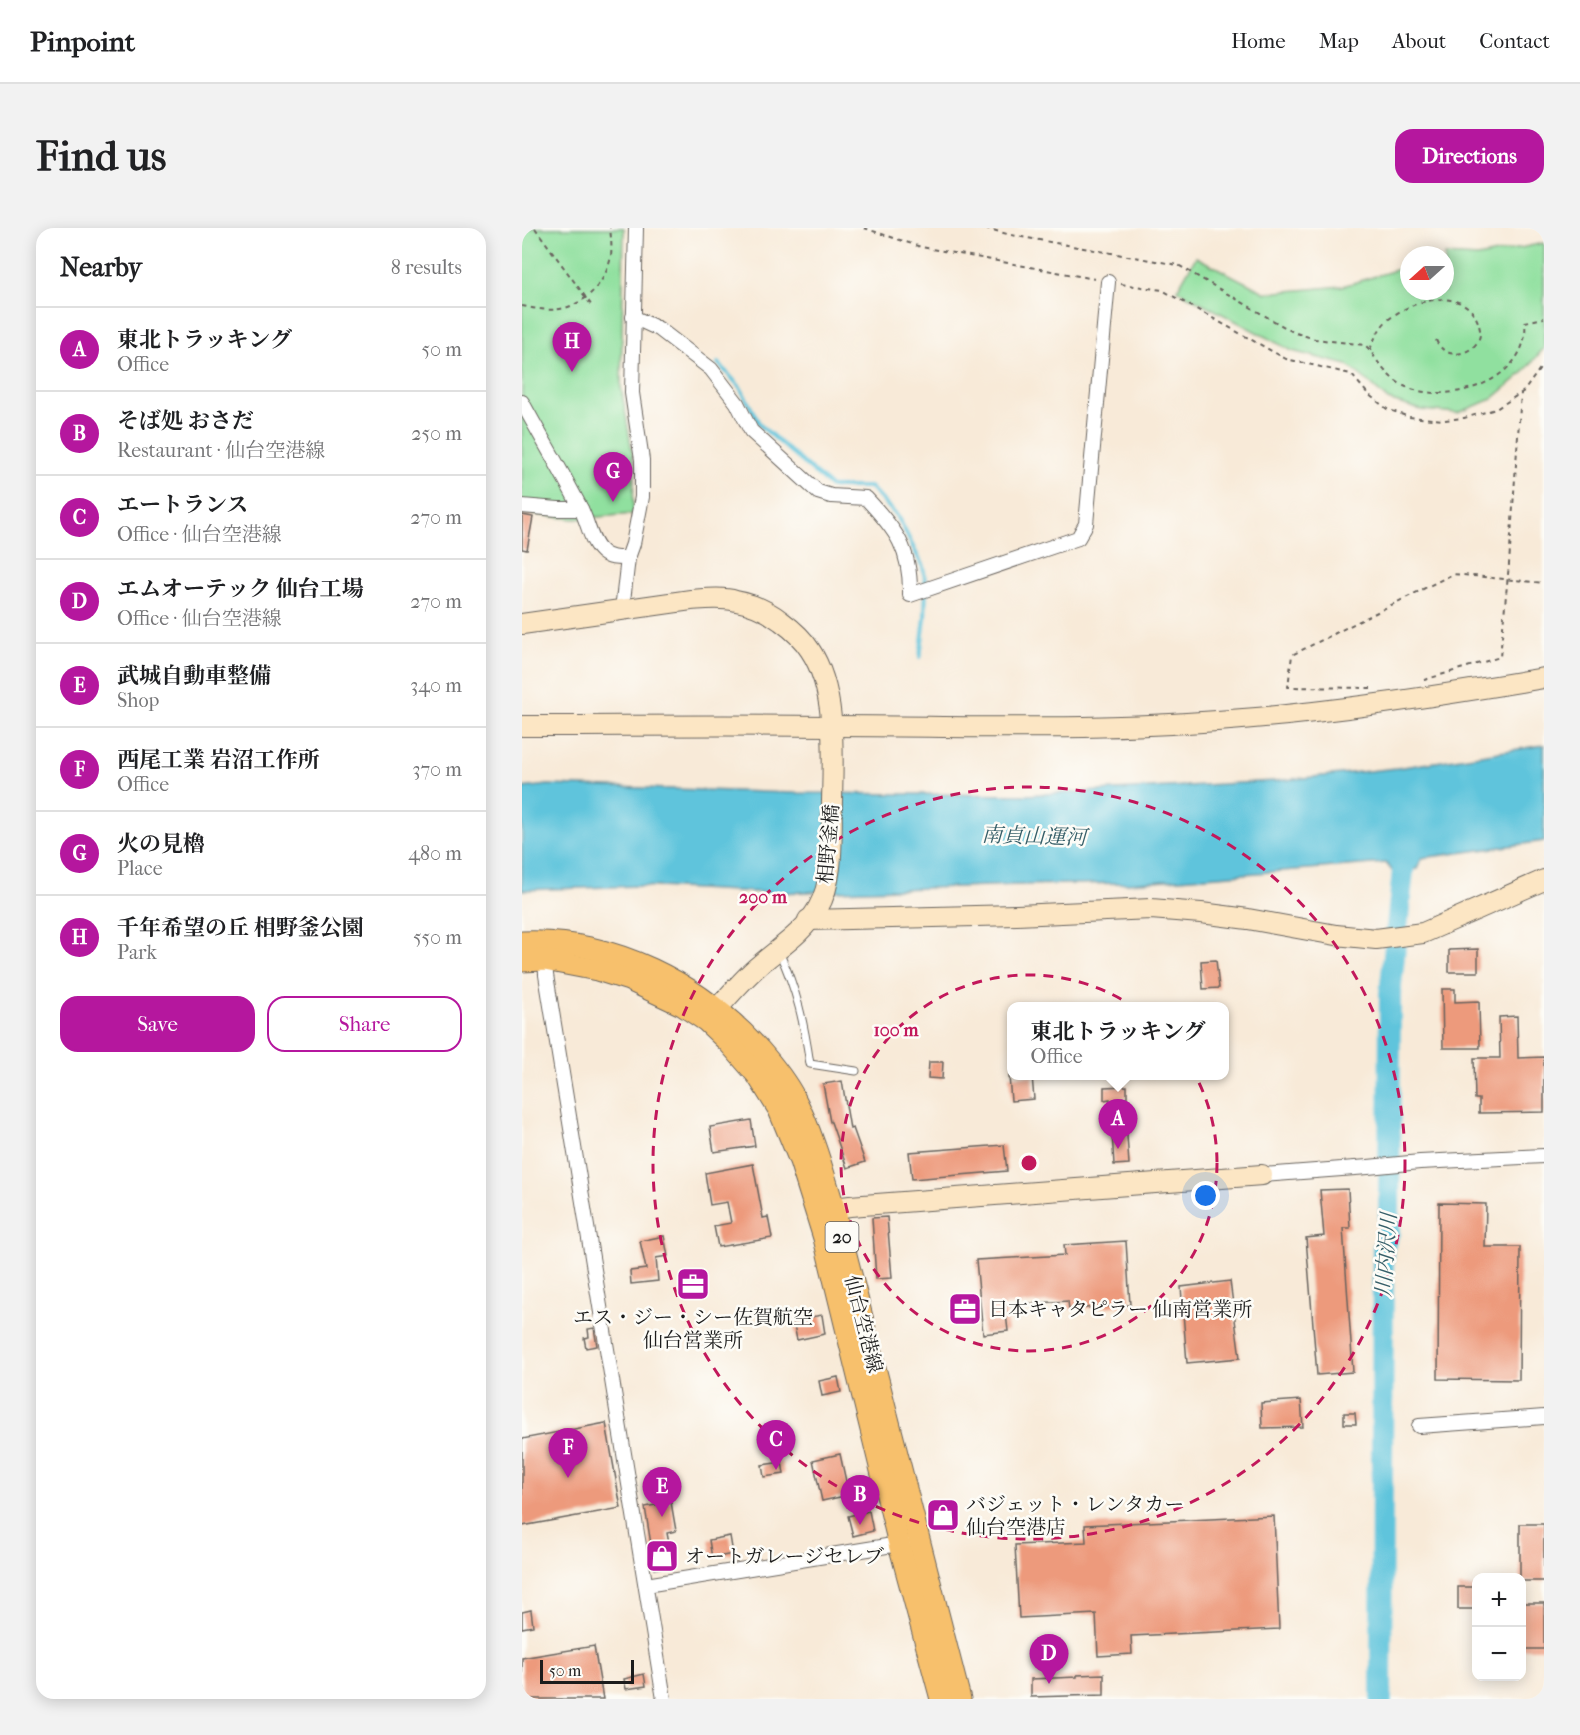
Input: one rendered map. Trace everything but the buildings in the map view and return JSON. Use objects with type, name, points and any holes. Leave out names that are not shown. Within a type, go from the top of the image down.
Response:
[{"type":"main road","name":"仙台空港線","points":[[522,942],[628,980],[682,1005],[711,1015],[729,1043],[757,1075],[779,1110],[800,1161],[825,1209],[909,1542],[941,1699]]},
{"type":"main road","name":"仙台空港線","points":[[522,962],[545,951]]},
{"type":"main road","name":"仙台空港線","points":[[909,1542],[960,1699]]},
{"type":"street","points":[[622,610],[628,558],[642,497],[642,460],[632,393],[636,228]]},
{"type":"street","points":[[633,317],[659,329],[711,369],[737,403],[751,431],[818,492],[831,496],[866,498],[893,528],[904,552],[910,579],[910,595],[1078,538],[1086,524],[1108,282]]},
{"type":"street","points":[[522,402],[582,509],[596,546],[609,556],[628,558]]},
{"type":"street","points":[[522,506],[582,509]]},
{"type":"street","name":"相野釜橋","points":[[522,624],[691,600],[719,599],[735,600],[771,614],[790,628],[810,649],[820,670],[826,690],[831,726],[831,851],[828,880],[813,914]]},
{"type":"street","points":[[522,726],[1046,729],[1204,722],[1402,701],[1544,678]]},
{"type":"street","points":[[711,1015],[755,968],[799,931],[813,914],[1017,915],[1151,909],[1225,916],[1336,935],[1376,939],[1423,933],[1544,880]]},
{"type":"street","points":[[545,951],[550,998],[664,1699]]},
{"type":"street","points":[[825,1209],[1420,1162],[1544,1156]]},
{"type":"street","points":[[1419,1425],[1544,1417]]},
{"type":"street","points":[[645,1585],[909,1542]]},
{"type":"lane","points":[[778,950],[795,989],[804,1023],[810,1064],[856,1071]]},
{"type":"path","points":[[535,228],[592,306]]},
{"type":"path","points":[[522,306],[542,310],[567,308],[585,298],[601,284],[611,256],[610,228]]},
{"type":"path","points":[[864,228],[921,247],[1162,290],[1286,359],[1351,374],[1368,394],[1386,409],[1409,417],[1444,420],[1464,418],[1496,409],[1521,393],[1544,363]]},
{"type":"path","points":[[985,228],[1011,235],[1178,266],[1293,332],[1315,339],[1365,345],[1378,364],[1403,386],[1425,392],[1451,392],[1471,389],[1486,383],[1502,373],[1515,358],[1524,343],[1526,322],[1544,318]]},
{"type":"path","points":[[1370,350],[1387,320],[1426,301],[1436,299],[1456,301],[1464,305],[1473,315],[1479,327],[1479,338],[1474,346],[1461,353],[1448,354],[1440,348],[1436,340]]},
{"type":"path","points":[[1421,681],[1500,657],[1521,393]]},
{"type":"path","points":[[1376,688],[1288,687],[1292,655],[1453,574],[1544,583]]},
{"type":"green space","points":[[522,228],[624,228],[621,387],[634,463],[633,514],[574,519],[522,513]]},
{"type":"green space","points":[[1544,243],[1544,348],[1523,373],[1492,399],[1458,413],[1421,410],[1388,400],[1347,365],[1292,351],[1177,290],[1196,257],[1266,293],[1343,286],[1400,269],[1400,300],[1454,300],[1454,256],[1478,257]]},
{"type":"water","name":"南貞山運河","points":[[1544,745],[1544,841],[1422,858],[1417,869],[1393,872],[1386,863],[1127,883],[774,893],[639,886],[522,890],[522,788],[548,785],[794,793],[1026,795],[1276,781],[1397,768]]},
{"type":"waterway","points":[[718,363],[740,387],[760,425],[831,487],[870,487],[898,517],[923,567],[926,584],[920,657]]},
{"type":"waterway","name":"川内沢川","points":[[1381,1699],[1383,1248],[1389,1232],[1390,994],[1406,842]]},
{"type":"place","name":"千年希望の丘 相野釜公園","points":[[572,372]]},
{"type":"place","name":"火の見櫓","points":[[613,502]]},
{"type":"place","name":"東北トラッキング","points":[[1118,1149]]},
{"type":"place","name":"エス・ジー・シー佐賀航空 仙台営業所","points":[[693,1284]]},
{"type":"place","name":"日本キャタピラー 仙南営業所","points":[[965,1309]]},
{"type":"place","name":"エートランス","points":[[776,1470]]},
{"type":"place","name":"西尾工業 岩沼工作所","points":[[568,1478]]},
{"type":"place","name":"バジェット・レンタカー 仙台空港店","points":[[943,1515]]},
{"type":"place","name":"武城自動車整備","points":[[662,1517]]},
{"type":"place","name":"そば処 おさだ","points":[[860,1525]]},
{"type":"place","name":"オートガレージセレブ","points":[[662,1556]]},
{"type":"place","name":"エムオーテック 仙台工場","points":[[1049,1684]]}]
